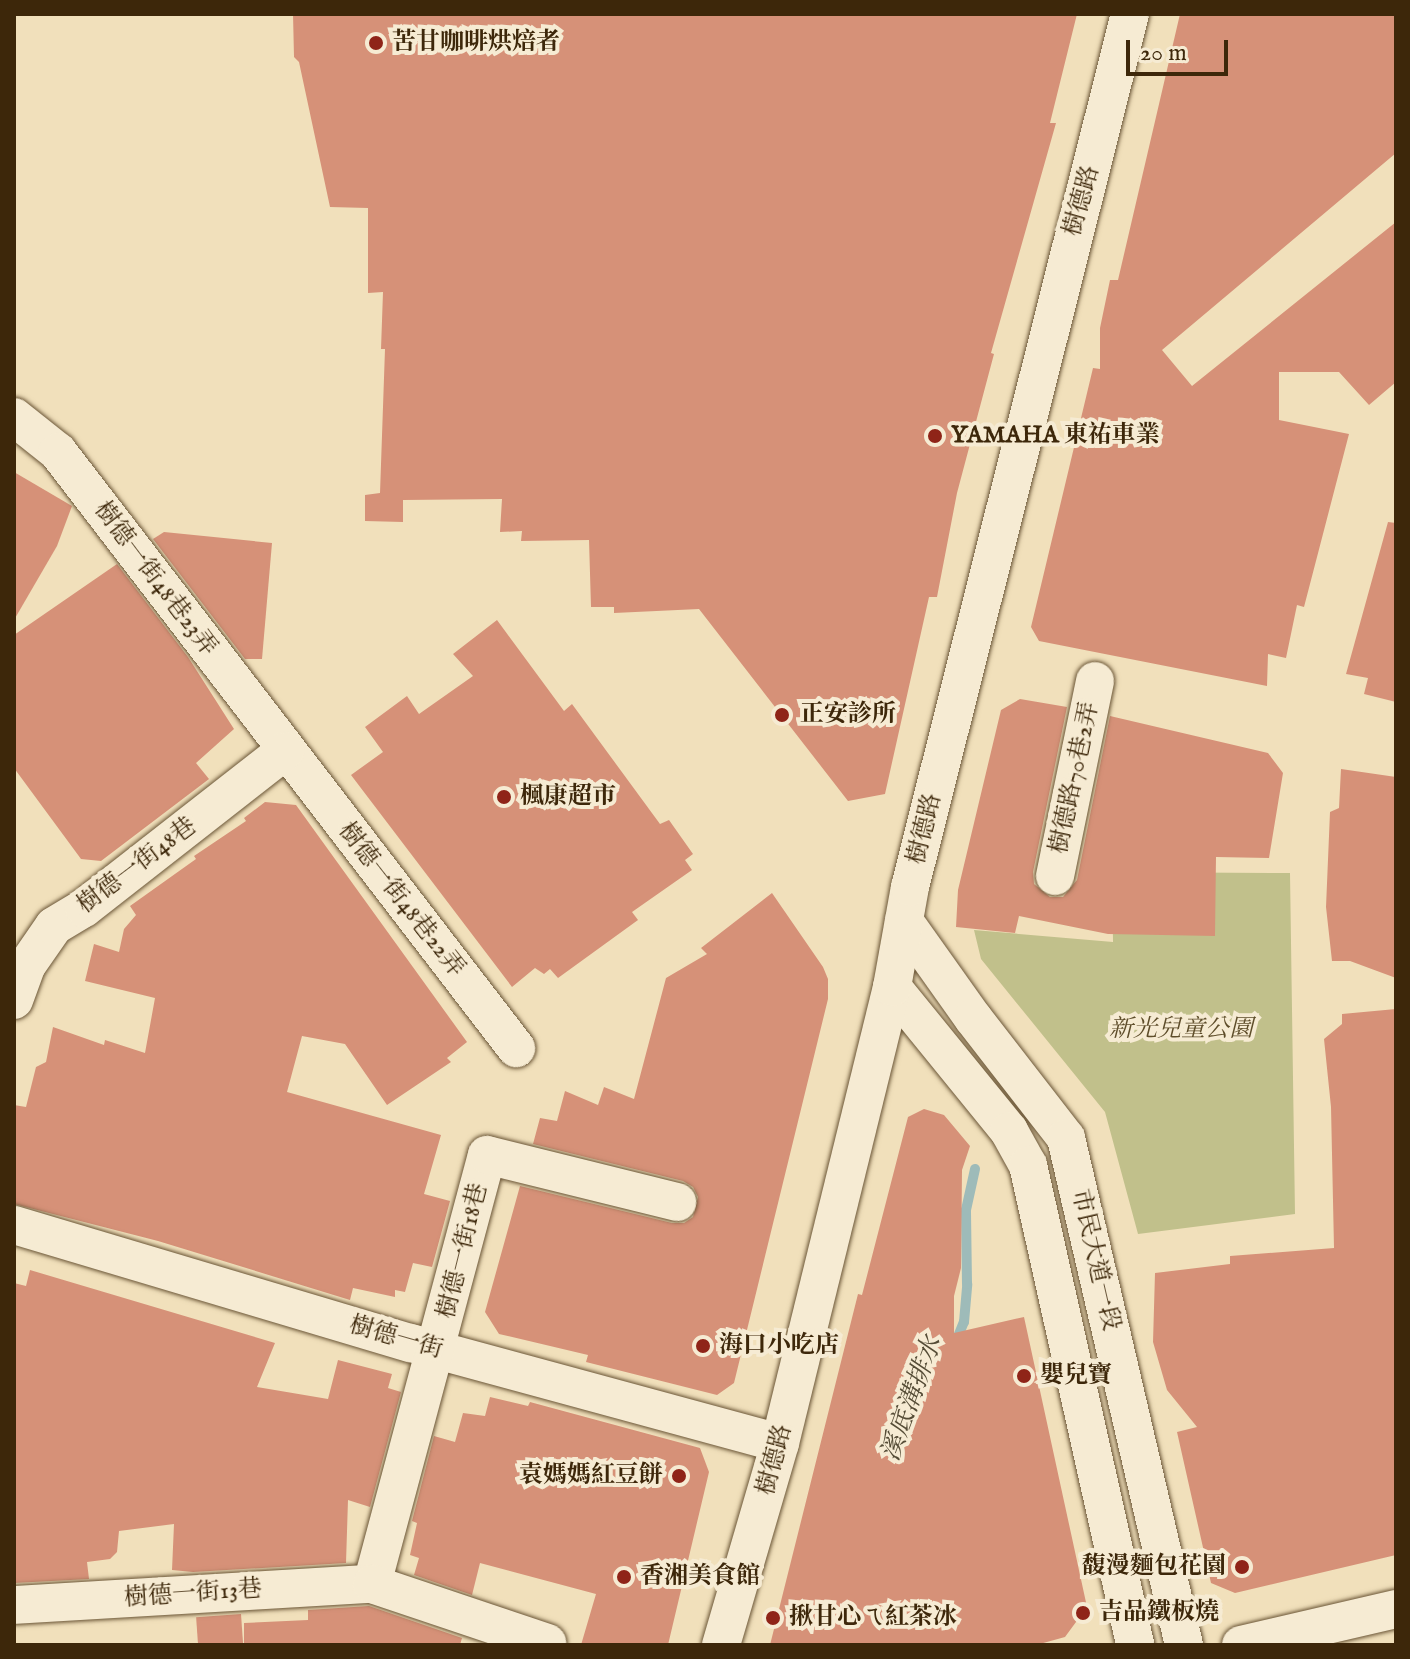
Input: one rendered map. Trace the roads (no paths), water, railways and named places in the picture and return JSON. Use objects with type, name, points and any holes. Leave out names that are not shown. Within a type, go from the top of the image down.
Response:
[{"type":"street","name":"樹德路","points":[[721,1645],[780,1443],[892,987],[904,921],[1067,256],[1130,14]]},
{"type":"street","name":"樹德一街48巷23弄","points":[[14,417],[58,452],[285,751]]},
{"type":"street","name":"樹德路70巷2弄","points":[[1055,876],[1095,681]]},
{"type":"street","name":"樹德一街48巷","points":[[14,1000],[27,965],[54,926],[84,908],[285,751]]},
{"type":"street","name":"樹德一街48巷22弄","points":[[285,751],[516,1048]]},
{"type":"street","name":"市民大道一段","points":[[904,921],[973,1018],[1066,1138],[1184,1645]]},
{"type":"street","name":"市民大道一段","points":[[892,987],[1009,1131],[1028,1165],[1135,1645]]},
{"type":"street","name":"樹德一街18巷","points":[[437,1350],[487,1155],[677,1202]]},
{"type":"street","name":"樹德一街","points":[[14,1225],[437,1350],[780,1443]]},
{"type":"street","points":[[372,1584],[437,1350]]},
{"type":"street","name":"樹德一街13巷","points":[[14,1605],[372,1584],[547,1643]]},
{"type":"street","points":[[1241,1645],[1396,1609]]},
{"type":"waterway","name":"溪底溝排水","points":[[955,1344],[964,1322],[966,1210],[975,1169]]},
{"type":"place","name":"苦甘咖啡烘焙者","points":[[376,43]]},
{"type":"place","name":"YAMAHA 東祐車業","points":[[935,436]]},
{"type":"place","name":"正安診所","points":[[782,715]]},
{"type":"place","name":"楓康超市","points":[[504,797]]},
{"type":"place","name":"海口小吃店","points":[[703,1346]]},
{"type":"place","name":"嬰兒寶","points":[[1024,1376]]},
{"type":"place","name":"袁媽媽紅豆餅","points":[[679,1476]]},
{"type":"place","name":"馥漫麵包花園","points":[[1242,1567]]},
{"type":"place","name":"香湘美食館","points":[[624,1577]]},
{"type":"place","name":"吉品鐵板燒","points":[[1083,1613]]},
{"type":"place","name":"揪甘心ㄟ紅茶冰","points":[[773,1618]]},
{"type":"park label","name":"新光兒童公園","points":[[1181,1030]]}]
